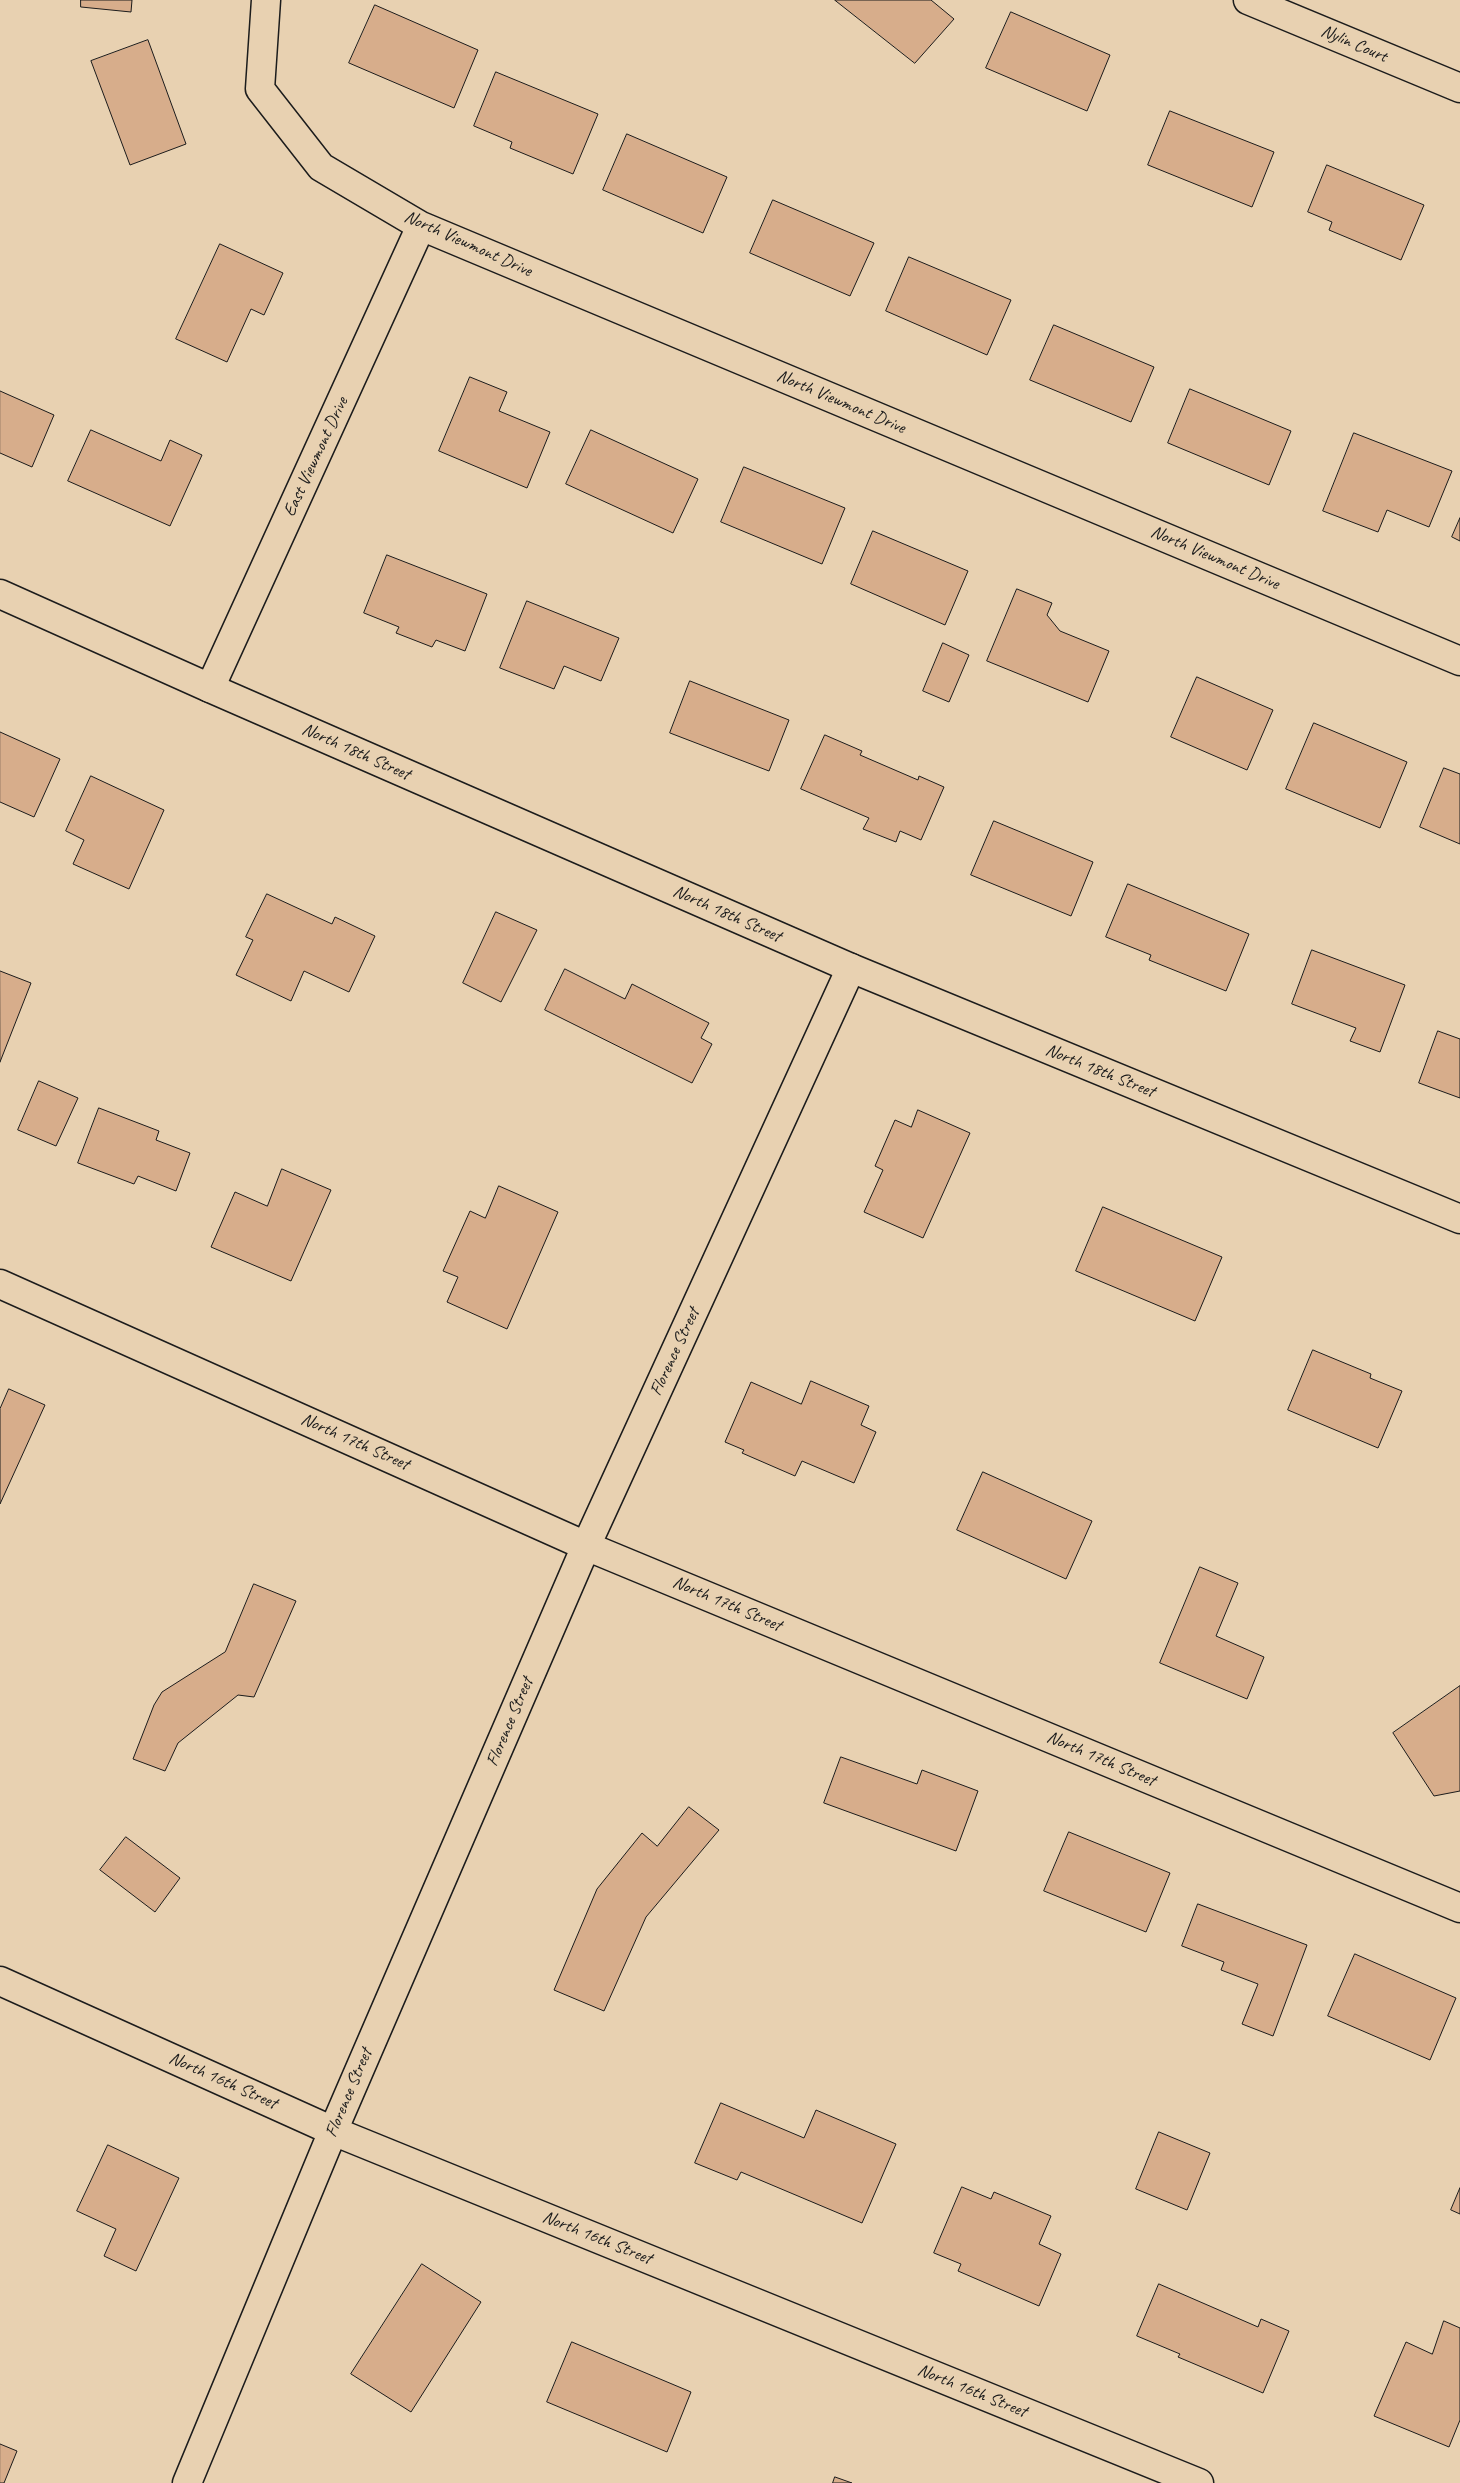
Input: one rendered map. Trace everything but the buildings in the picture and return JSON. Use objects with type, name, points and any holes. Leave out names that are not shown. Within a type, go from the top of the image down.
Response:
[{"type":"street","name":"North Viewmont Drive","points":[[266,0],[260,89],[321,167],[421,226],[1460,661]]},
{"type":"street","name":"Nylin Court","points":[[1248,0],[1460,88]]},
{"type":"street","name":"East Viewmont Drive","points":[[210,688],[421,226]]},
{"type":"street","name":"North 18th Street","points":[[0,594],[210,688],[851,968],[1460,1219]]},
{"type":"street","name":"Florence Street","points":[[187,2483],[333,2131],[586,1546],[851,968]]},
{"type":"street","name":"North 17th Street","points":[[0,1284],[586,1546],[1460,1908]]},
{"type":"street","name":"North 16th Street","points":[[0,1981],[333,2131],[1199,2483]]}]
